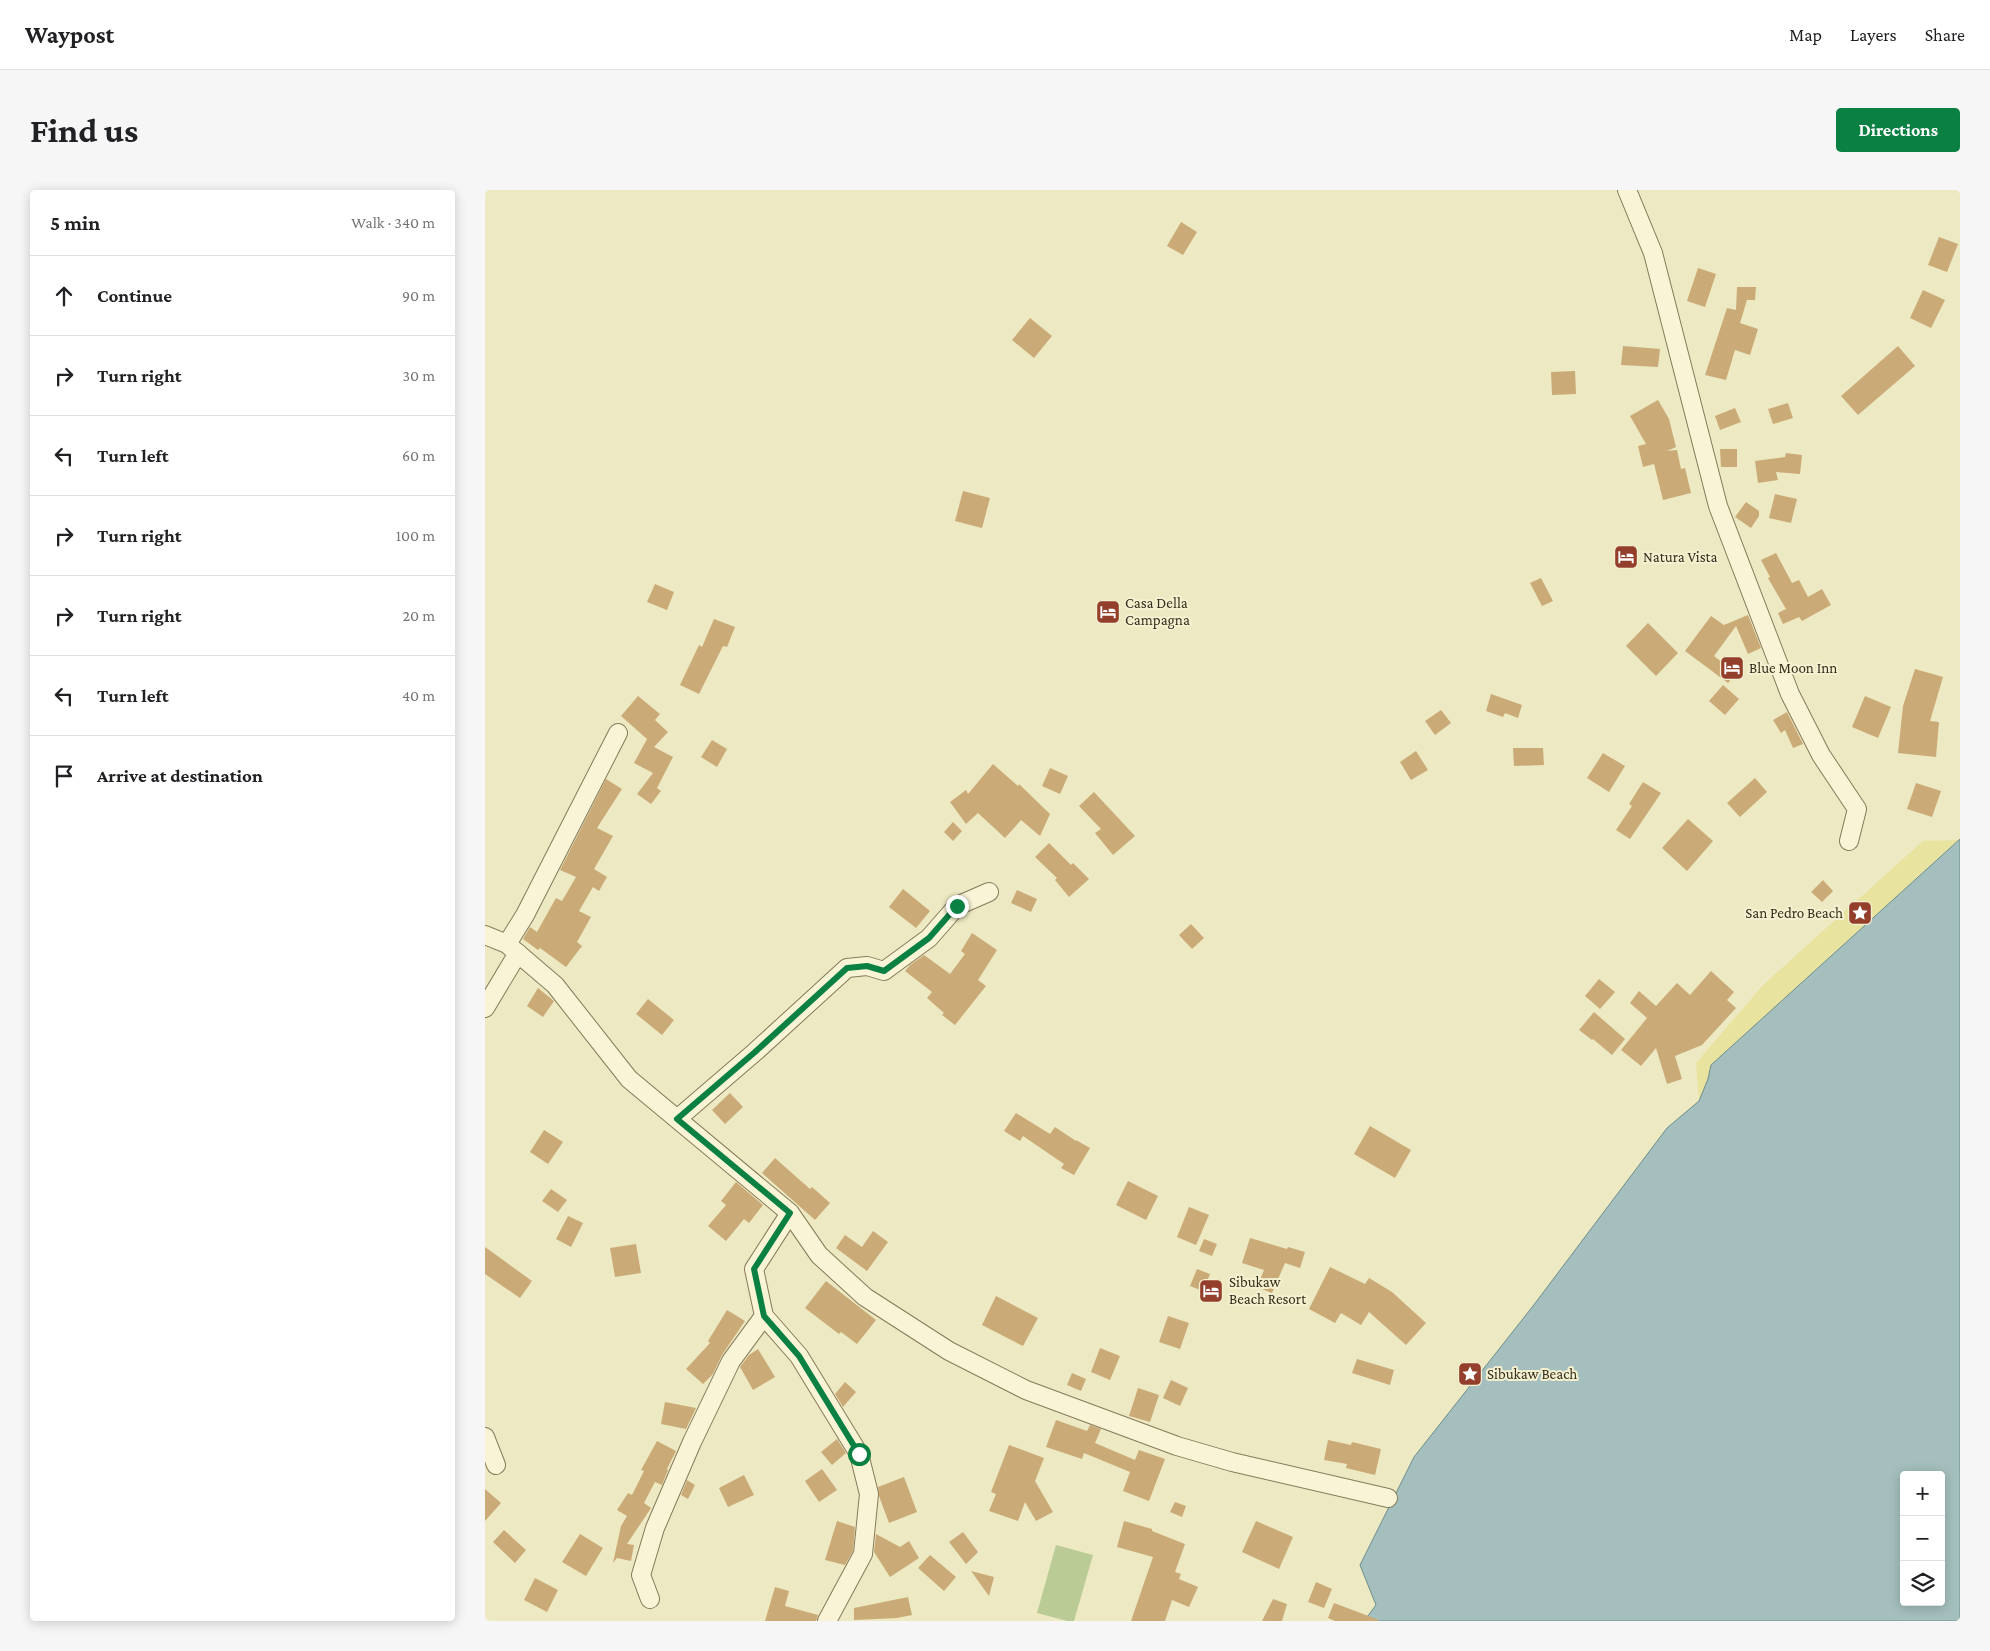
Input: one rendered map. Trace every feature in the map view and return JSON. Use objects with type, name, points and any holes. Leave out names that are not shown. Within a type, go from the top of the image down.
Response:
[{"type":"street","points":[[1627,190],[1653,253],[1718,506],[1790,694],[1821,755],[1857,808],[1849,841]]},
{"type":"street","points":[[485,1008],[525,915],[618,733]]},
{"type":"street","points":[[677,1119],[755,1052],[847,968],[867,966],[884,971],[929,938],[957,906],[989,892]]},
{"type":"street","points":[[485,935],[512,948],[555,985],[629,1079],[790,1213],[819,1255],[865,1298],[949,1351],[1026,1390],[1186,1449],[1232,1462],[1388,1498]]},
{"type":"street","points":[[790,1213],[754,1269],[764,1316],[799,1356],[859,1454],[869,1494],[863,1554],[827,1621]]},
{"type":"street","points":[[650,1599],[641,1575],[655,1528],[692,1442],[731,1361],[764,1316]]},
{"type":"street","points":[[485,1437],[495,1465]]},
{"type":"green space","points":[[1056,1545],[1093,1555],[1074,1621],[1037,1613]]},
{"type":"sand","name":"San Pedro Beach","points":[[1958,840],[1711,1065],[1709,1079],[1699,1101],[1696,1063],[1763,985],[1923,841]]},
{"type":"water","points":[[1960,839],[1960,1621],[1364,1621],[1376,1605],[1360,1565],[1414,1457],[1533,1306],[1667,1128],[1699,1101],[1708,1079],[1711,1065]]},
{"type":"building","points":[[1181,222],[1197,232],[1183,255],[1167,246]]},
{"type":"building","points":[[1939,237],[1958,244],[1947,272],[1928,265]]},
{"type":"building","points":[[1698,268],[1716,274],[1705,307],[1687,301]]},
{"type":"building","points":[[1737,287],[1756,287],[1755,300],[1747,300],[1740,323],[1758,329],[1750,355],[1735,350],[1726,380],[1705,375],[1727,308],[1736,310]]},
{"type":"building","points":[[1923,290],[1945,300],[1931,328],[1910,318]]},
{"type":"building","points":[[1030,318],[1052,336],[1034,358],[1012,340]]},
{"type":"building","points":[[1623,346],[1660,349],[1658,367],[1621,365]]},
{"type":"building","points":[[1898,346],[1915,366],[1858,415],[1841,396]]},
{"type":"building","points":[[1575,371],[1576,394],[1552,395],[1551,372]]},
{"type":"building","points":[[1658,400],[1669,419],[1676,447],[1667,451],[1677,450],[1681,469],[1685,468],[1691,493],[1663,500],[1654,464],[1643,467],[1638,446],[1646,444],[1630,416]]},
{"type":"building","points":[[1788,403],[1793,418],[1773,424],[1768,409]]},
{"type":"building","points":[[1735,408],[1741,422],[1720,430],[1715,416]]},
{"type":"building","points":[[1720,449],[1737,449],[1737,467],[1721,467]]},
{"type":"building","points":[[1786,453],[1802,455],[1800,474],[1776,472],[1778,480],[1758,483],[1755,461],[1785,457]]},
{"type":"building","points":[[963,491],[990,498],[982,528],[955,521]]},
{"type":"building","points":[[1775,494],[1797,499],[1791,523],[1769,518]]},
{"type":"building","points":[[1746,502],[1759,511],[1759,516],[1751,528],[1735,517]]},
{"type":"building","points":[[1776,553],[1792,583],[1799,580],[1808,597],[1822,589],[1831,605],[1802,621],[1799,617],[1783,624],[1778,613],[1786,609],[1768,578],[1770,577],[1761,560]]},
{"type":"building","points":[[1541,578],[1553,601],[1542,606],[1530,583]]},
{"type":"building","points":[[655,584],[674,592],[667,610],[647,602]]},
{"type":"building","points":[[1748,615],[1761,648],[1748,654],[1736,626],[1714,656],[1736,673],[1728,683],[1685,651],[1711,616],[1724,625]]},
{"type":"building","points":[[714,619],[735,627],[727,647],[723,646],[699,694],[680,685],[699,645],[702,647]]},
{"type":"building","points":[[1648,623],[1678,653],[1656,676],[1626,646]]},
{"type":"building","points":[[1915,669],[1943,677],[1930,721],[1939,722],[1936,757],[1898,753],[1903,706]]},
{"type":"building","points":[[1723,685],[1739,699],[1725,715],[1709,701]]},
{"type":"building","points":[[1491,694],[1522,705],[1518,718],[1505,713],[1503,717],[1486,711]]},
{"type":"building","points":[[638,696],[660,714],[655,720],[668,732],[654,747],[673,757],[657,788],[661,791],[651,804],[637,794],[653,773],[634,763],[647,739],[621,716]]},
{"type":"building","points":[[1865,696],[1891,707],[1878,738],[1852,727]]},
{"type":"building","points":[[1441,710],[1451,723],[1435,735],[1425,721]]},
{"type":"building","points":[[1787,712],[1803,744],[1793,748],[1785,730],[1781,733],[1773,720]]},
{"type":"building","points":[[712,740],[727,749],[717,767],[701,757]]},
{"type":"building","points":[[1513,748],[1543,748],[1544,765],[1514,766]]},
{"type":"building","points":[[1416,751],[1428,770],[1411,780],[1400,762]]},
{"type":"building","points":[[1603,753],[1625,766],[1609,792],[1587,778]]},
{"type":"building","points":[[993,764],[1018,786],[1019,784],[1050,814],[1040,836],[1021,820],[1005,838],[978,813],[966,824],[950,802],[966,790],[968,794]]},
{"type":"building","points":[[1050,768],[1068,776],[1060,794],[1042,786]]},
{"type":"building","points":[[1755,778],[1767,792],[1740,817],[1727,803]]},
{"type":"building","points":[[606,779],[622,789],[597,828],[613,836],[594,869],[607,877],[599,891],[593,887],[579,911],[591,917],[577,942],[582,946],[566,967],[540,948],[538,950],[523,939],[530,927],[537,932],[556,898],[562,901],[576,877],[560,870]]},
{"type":"building","points":[[1643,782],[1661,793],[1630,839],[1616,830],[1632,806],[1629,804]]},
{"type":"building","points":[[1916,783],[1941,791],[1932,817],[1907,809]]},
{"type":"building","points":[[1094,792],[1135,836],[1113,855],[1095,833],[1101,829],[1079,806]]},
{"type":"building","points":[[1688,819],[1713,841],[1687,871],[1662,848]]},
{"type":"building","points":[[953,822],[962,831],[953,841],[944,832]]},
{"type":"building","points":[[1049,843],[1071,865],[1073,863],[1089,879],[1069,897],[1055,880],[1057,878],[1035,857]]},
{"type":"building","points":[[1823,880],[1833,891],[1822,902],[1811,892]]},
{"type":"building","points":[[903,889],[930,911],[916,928],[889,907]]},
{"type":"building","points":[[1017,890],[1037,899],[1031,912],[1011,903]]},
{"type":"building","points":[[1191,924],[1204,938],[1192,949],[1179,935]]},
{"type":"building","points":[[972,933],[997,950],[978,980],[986,986],[955,1025],[942,1015],[944,1013],[927,998],[932,992],[905,971],[924,955],[950,974],[965,954],[961,951]]},
{"type":"building","points":[[1711,971],[1734,992],[1727,1000],[1736,1008],[1702,1045],[1675,1056],[1682,1079],[1667,1084],[1656,1048],[1641,1066],[1621,1050],[1647,1018],[1630,1003],[1639,991],[1656,1006],[1677,983],[1690,995]]},
{"type":"building","points":[[1599,979],[1615,992],[1600,1009],[1585,996]]},
{"type":"building","points":[[538,988],[554,1001],[543,1017],[527,1006]]},
{"type":"building","points":[[648,999],[674,1020],[662,1035],[636,1014]]},
{"type":"building","points":[[1594,1012],[1625,1039],[1612,1055],[1579,1030]]},
{"type":"building","points":[[730,1093],[743,1107],[725,1124],[712,1110]]},
{"type":"building","points":[[1016,1113],[1050,1134],[1055,1127],[1090,1148],[1074,1175],[1061,1168],[1064,1164],[1023,1136],[1020,1141],[1004,1131]]},
{"type":"building","points":[[1370,1126],[1411,1150],[1395,1178],[1354,1154]]},
{"type":"building","points":[[544,1130],[563,1142],[548,1164],[530,1152]]},
{"type":"building","points":[[775,1158],[810,1189],[812,1187],[830,1203],[815,1220],[762,1173]]},
{"type":"building","points":[[1128,1181],[1158,1196],[1146,1220],[1116,1205]]},
{"type":"building","points":[[736,1182],[763,1205],[749,1223],[744,1219],[726,1241],[708,1226],[726,1205],[721,1201]]},
{"type":"building","points":[[551,1189],[567,1200],[558,1212],[542,1201]]},
{"type":"building","points":[[1189,1207],[1209,1215],[1196,1245],[1177,1237]]},
{"type":"building","points":[[568,1216],[583,1223],[571,1247],[556,1239]]},
{"type":"building","points":[[873,1231],[888,1242],[867,1271],[836,1248],[845,1235],[862,1247]]},
{"type":"building","points":[[1250,1238],[1287,1249],[1288,1247],[1305,1252],[1300,1268],[1285,1263],[1272,1293],[1257,1287],[1264,1270],[1242,1263]]},
{"type":"building","points":[[1204,1239],[1217,1244],[1212,1256],[1199,1251]]},
{"type":"building","points":[[636,1244],[641,1273],[615,1277],[610,1248]]},
{"type":"building","points":[[485,1247],[532,1281],[520,1298],[485,1274]]},
{"type":"building","points":[[1330,1267],[1365,1284],[1369,1278],[1392,1292],[1426,1323],[1406,1345],[1369,1312],[1361,1325],[1341,1313],[1335,1323],[1309,1309]]},
{"type":"building","points":[[1197,1269],[1210,1274],[1203,1291],[1190,1286]]},
{"type":"building","points":[[826,1281],[876,1320],[857,1344],[841,1332],[839,1334],[805,1308]]},
{"type":"building","points":[[996,1296],[1038,1318],[1023,1346],[982,1325]]},
{"type":"building","points":[[727,1310],[745,1321],[722,1355],[713,1374],[703,1384],[686,1369],[710,1343],[708,1341]]},
{"type":"building","points":[[1168,1316],[1189,1323],[1180,1349],[1159,1342]]},
{"type":"building","points":[[1100,1348],[1120,1356],[1110,1380],[1091,1372]]},
{"type":"building","points":[[758,1349],[775,1377],[753,1390],[740,1367],[749,1355]]},
{"type":"building","points":[[1357,1359],[1394,1370],[1390,1385],[1352,1373]]},
{"type":"building","points":[[1072,1373],[1086,1379],[1081,1391],[1067,1385]]},
{"type":"building","points":[[1171,1380],[1188,1388],[1180,1406],[1163,1398]]},
{"type":"building","points":[[845,1382],[856,1392],[843,1407],[835,1394]]},
{"type":"building","points":[[1138,1388],[1159,1395],[1150,1422],[1129,1416]]},
{"type":"building","points":[[665,1402],[696,1408],[686,1429],[661,1424]]},
{"type":"building","points":[[1056,1420],[1087,1431],[1090,1425],[1101,1429],[1095,1443],[1135,1460],[1139,1450],[1165,1459],[1149,1501],[1123,1491],[1130,1472],[1084,1453],[1082,1459],[1046,1447]]},
{"type":"building","points":[[837,1439],[846,1453],[832,1465],[821,1452]]},
{"type":"building","points":[[1328,1440],[1351,1445],[1352,1442],[1381,1449],[1375,1475],[1346,1468],[1347,1464],[1324,1460]]},
{"type":"building","points":[[657,1441],[676,1451],[662,1485],[655,1482],[644,1503],[651,1508],[627,1544],[634,1545],[631,1561],[617,1558],[613,1563],[621,1526],[627,1516],[617,1510],[628,1493],[632,1495],[644,1471],[641,1470]]},
{"type":"building","points":[[1009,1445],[1044,1458],[1035,1481],[1053,1512],[1036,1521],[1025,1502],[1018,1521],[989,1511],[996,1494],[991,1492]]},
{"type":"building","points":[[822,1469],[837,1490],[819,1502],[805,1481]]},
{"type":"building","points":[[744,1475],[754,1495],[728,1507],[719,1488]]},
{"type":"building","points":[[904,1477],[917,1512],[889,1523],[879,1496],[878,1487]]},
{"type":"building","points":[[687,1480],[695,1485],[688,1499],[681,1495]]},
{"type":"building","points":[[485,1489],[501,1503],[485,1521]]},
{"type":"building","points":[[1175,1502],[1186,1506],[1182,1517],[1170,1512]]},
{"type":"building","points":[[837,1521],[855,1527],[853,1551],[845,1565],[825,1560]]},
{"type":"building","points":[[1124,1521],[1152,1529],[1152,1531],[1185,1544],[1175,1572],[1181,1574],[1179,1579],[1198,1587],[1189,1607],[1172,1600],[1165,1621],[1131,1621],[1153,1557],[1117,1547]]},
{"type":"building","points":[[1256,1521],[1293,1537],[1279,1569],[1242,1552]]},
{"type":"building","points":[[504,1530],[526,1550],[515,1563],[493,1542]]},
{"type":"building","points":[[963,1532],[978,1552],[966,1564],[949,1542]]},
{"type":"building","points":[[580,1534],[603,1548],[586,1576],[562,1562]]},
{"type":"building","points":[[876,1534],[900,1547],[909,1541],[919,1558],[890,1577],[874,1552]]},
{"type":"building","points":[[930,1555],[956,1577],[944,1591],[918,1568]]},
{"type":"building","points":[[971,1571],[994,1577],[989,1596]]},
{"type":"building","points":[[535,1578],[558,1590],[547,1612],[524,1600]]},
{"type":"building","points":[[1316,1582],[1332,1589],[1324,1608],[1308,1602]]},
{"type":"building","points":[[775,1587],[789,1591],[785,1606],[818,1615],[816,1621],[765,1621]]},
{"type":"building","points":[[908,1597],[912,1615],[897,1618],[854,1620],[854,1608]]},
{"type":"building","points":[[1273,1599],[1287,1604],[1282,1621],[1262,1621]]},
{"type":"building","points":[[1334,1603],[1379,1620],[1335,1621],[1328,1618]]},
{"type":"place","name":"Natura Vista","points":[[1626,557]]},
{"type":"place","name":"Casa Della Campagna","points":[[1108,612]]},
{"type":"place","name":"Blue Moon Inn","points":[[1732,668]]},
{"type":"place","name":"San Pedro Beach","points":[[1860,913]]},
{"type":"place","name":"Sibukaw Beach Resort","points":[[1211,1291]]},
{"type":"place","name":"Sibukaw Beach","points":[[1470,1374]]},
{"type":"route","points":[[859,1454],[799,1356],[764,1316],[754,1269],[790,1213],[677,1119],[755,1052],[847,968],[867,966],[884,971],[929,938],[957,906]]}]
